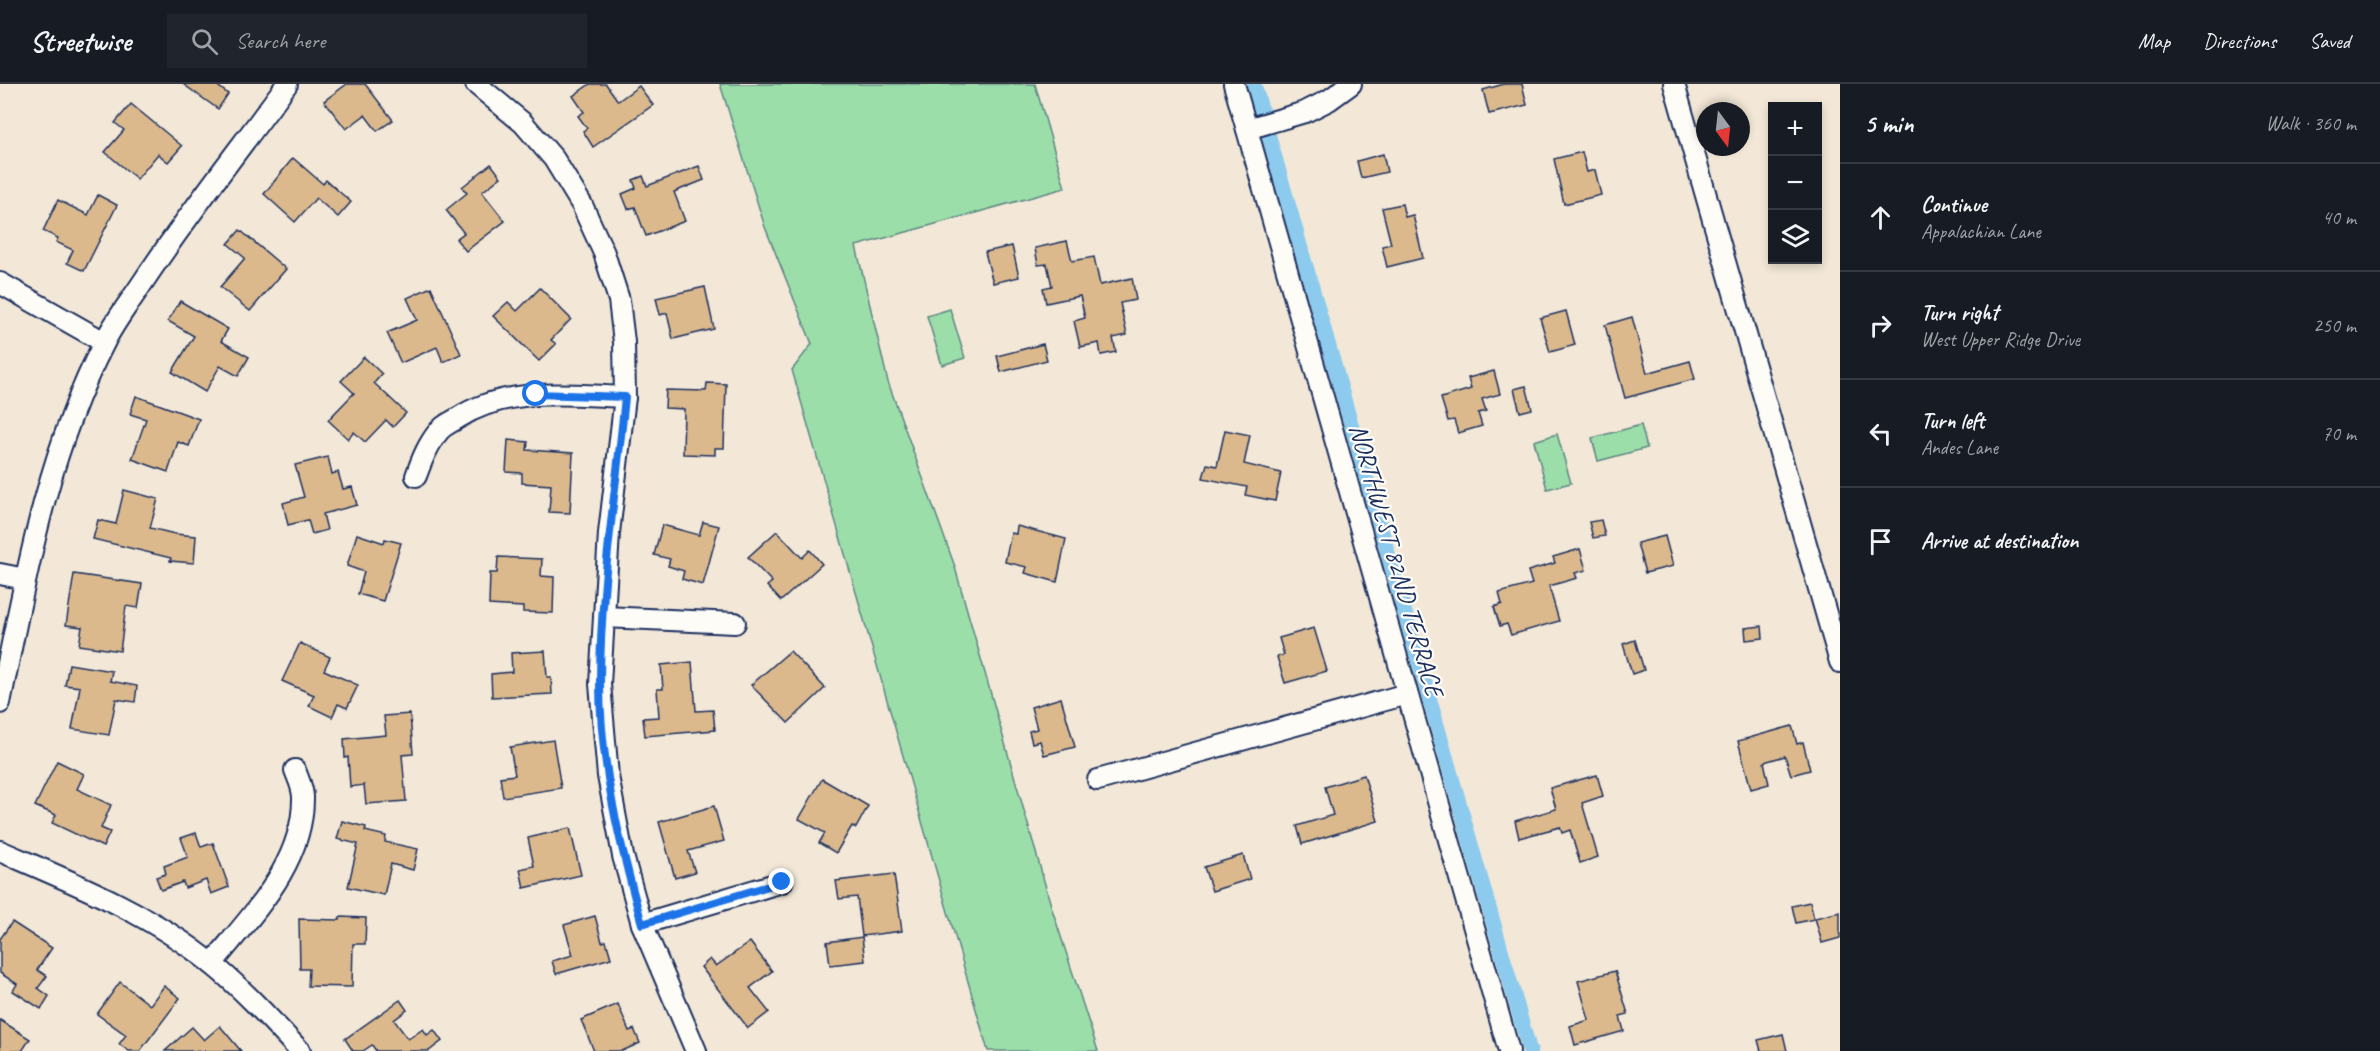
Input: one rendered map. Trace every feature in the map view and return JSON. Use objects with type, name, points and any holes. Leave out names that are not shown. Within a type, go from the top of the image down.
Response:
[{"type":"street","points":[[0,703],[44,497],[69,425],[104,342],[181,225],[234,158],[287,84]]},
{"type":"street","points":[[476,84],[523,123],[554,159],[582,206],[604,253],[619,300],[624,342],[625,397],[609,532],[600,684],[608,776],[623,856],[642,924],[664,981],[696,1051]]},
{"type":"street","name":"NORTHWEST 82ND TERRACE","points":[[1234,84],[1509,1051]]},
{"type":"street","points":[[1247,129],[1305,112],[1329,100],[1352,84]]},
{"type":"street","points":[[1674,84],[1840,662]]},
{"type":"street","points":[[0,283],[104,342]]},
{"type":"street","points":[[416,476],[427,448],[440,429],[465,413],[497,400],[536,394],[625,397]]},
{"type":"street","points":[[0,574],[26,579]]},
{"type":"street","points":[[604,617],[735,623]]},
{"type":"street","points":[[1098,780],[1407,694]]},
{"type":"street","points":[[212,964],[267,896],[287,865],[296,840],[303,795],[295,770]]},
{"type":"street","points":[[0,851],[103,895],[161,929],[212,964],[300,1051]]},
{"type":"street","points":[[642,924],[782,882]]},
{"type":"green space","points":[[720,84],[1035,84],[1065,188],[856,246],[888,382],[954,564],[1052,909],[1098,1051],[988,1051],[792,370],[812,344],[765,227]]},
{"type":"green space","points":[[950,309],[965,358],[942,365],[927,316]]},
{"type":"green space","points":[[1641,425],[1647,448],[1598,461],[1592,438]]},
{"type":"green space","points":[[1557,434],[1571,483],[1547,489],[1534,441]]},
{"type":"building","points":[[183,84],[215,84],[228,94],[218,109]]},
{"type":"building","points":[[347,84],[365,84],[393,120],[377,131],[365,115],[346,129],[324,101]]},
{"type":"building","points":[[590,84],[606,84],[618,101],[639,86],[653,105],[593,147],[583,131],[587,128],[578,116],[584,112],[573,96]]},
{"type":"building","points":[[1504,84],[1522,84],[1527,105],[1489,114],[1483,90]]},
{"type":"building","points":[[131,104],[182,146],[168,162],[158,154],[137,179],[105,152],[124,130],[115,123]]},
{"type":"building","points":[[1582,152],[1587,172],[1595,170],[1601,195],[1564,204],[1554,159]]},
{"type":"building","points":[[1383,154],[1387,172],[1361,178],[1357,161]]},
{"type":"building","points":[[293,158],[323,184],[326,180],[351,202],[338,217],[316,198],[295,222],[264,194]]},
{"type":"building","points":[[491,164],[501,177],[482,192],[505,221],[466,251],[456,239],[464,233],[446,210],[467,193],[462,187]]},
{"type":"building","points":[[699,166],[704,180],[674,192],[685,221],[646,236],[635,207],[628,209],[622,194],[636,188],[633,180],[643,176],[647,186]]},
{"type":"building","points":[[98,195],[117,205],[84,271],[67,263],[73,250],[56,242],[58,238],[43,231],[58,200],[88,215]]},
{"type":"building","points":[[1402,204],[1405,217],[1413,215],[1423,258],[1387,267],[1382,246],[1391,244],[1382,208]]},
{"type":"building","points":[[240,230],[286,269],[250,311],[220,287],[245,258],[228,244]]},
{"type":"building","points":[[1067,241],[1072,261],[1094,257],[1100,285],[1132,278],[1136,300],[1120,303],[1127,335],[1113,338],[1116,352],[1101,355],[1099,343],[1080,347],[1074,321],[1085,318],[1080,296],[1046,303],[1043,288],[1052,286],[1047,264],[1038,265],[1035,248]]},
{"type":"building","points":[[1012,246],[1019,277],[993,283],[985,252]]},
{"type":"building","points":[[431,287],[461,354],[443,362],[437,347],[401,363],[387,333],[417,320],[407,298]]},
{"type":"building","points":[[705,287],[714,329],[673,339],[667,313],[660,315],[656,298]]},
{"type":"building","points":[[540,288],[571,319],[551,340],[556,344],[539,361],[493,316],[508,302],[517,311]]},
{"type":"building","points":[[180,301],[228,329],[221,341],[249,357],[238,376],[220,366],[205,392],[172,372],[194,336],[168,321]]},
{"type":"building","points":[[1566,311],[1575,345],[1550,352],[1540,318]]},
{"type":"building","points":[[1632,317],[1647,373],[1690,361],[1695,379],[1625,398],[1605,325]]},
{"type":"building","points":[[1043,344],[1047,360],[1001,372],[997,356]]},
{"type":"building","points":[[364,357],[382,374],[374,383],[406,413],[393,427],[386,420],[365,442],[354,432],[348,439],[328,420],[354,393],[341,381]]},
{"type":"building","points":[[1494,371],[1500,394],[1482,399],[1486,411],[1478,413],[1482,426],[1458,433],[1454,420],[1448,421],[1441,398],[1471,389],[1468,378]]},
{"type":"building","points":[[707,383],[726,384],[724,448],[715,448],[715,455],[683,454],[684,409],[665,408],[666,390],[706,391]]},
{"type":"building","points":[[1526,386],[1532,409],[1520,412],[1514,389]]},
{"type":"building","points":[[136,396],[199,419],[189,446],[178,442],[168,472],[132,459],[146,419],[130,414]]},
{"type":"building","points":[[1225,430],[1250,435],[1244,464],[1281,473],[1275,501],[1245,495],[1247,487],[1203,478],[1207,464],[1217,466]]},
{"type":"building","points":[[508,440],[528,442],[527,450],[573,453],[570,513],[549,512],[551,485],[522,483],[522,473],[506,472]]},
{"type":"building","points":[[328,457],[332,474],[338,472],[343,489],[352,487],[357,505],[323,514],[327,530],[312,534],[308,520],[288,525],[283,503],[304,497],[295,465]]},
{"type":"building","points":[[124,490],[158,499],[150,528],[196,536],[194,563],[170,561],[171,558],[93,539],[98,520],[116,524]]},
{"type":"building","points":[[1601,520],[1605,536],[1593,538],[1589,522]]},
{"type":"building","points":[[703,522],[719,526],[703,585],[682,579],[684,571],[668,566],[670,559],[654,555],[662,525],[699,535]]},
{"type":"building","points":[[1017,526],[1066,539],[1057,582],[1025,573],[1027,567],[1005,562],[1011,533],[1016,534]]},
{"type":"building","points":[[777,531],[802,558],[810,550],[822,564],[781,601],[767,586],[772,582],[748,557]]},
{"type":"building","points":[[357,534],[384,543],[385,539],[401,543],[383,601],[358,594],[364,572],[347,566]]},
{"type":"building","points":[[1665,536],[1673,566],[1645,573],[1637,543]]},
{"type":"building","points":[[1580,549],[1586,570],[1575,573],[1577,578],[1549,586],[1559,621],[1511,635],[1507,624],[1500,626],[1494,607],[1502,604],[1499,593],[1532,584],[1528,571],[1555,563],[1553,557]]},
{"type":"building","points":[[498,557],[542,559],[541,576],[554,577],[553,613],[523,612],[523,607],[489,605],[490,573],[497,573]]},
{"type":"building","points":[[74,574],[142,584],[138,608],[126,606],[120,651],[79,645],[82,627],[66,625]]},
{"type":"building","points":[[1762,626],[1763,638],[1746,640],[1745,628]]},
{"type":"building","points":[[1314,628],[1327,671],[1285,683],[1277,657],[1284,655],[1279,638]]},
{"type":"building","points":[[1635,640],[1644,670],[1632,674],[1623,644]]},
{"type":"building","points":[[300,643],[330,657],[324,670],[358,685],[347,708],[338,704],[332,717],[309,706],[314,695],[282,681]]},
{"type":"building","points":[[545,651],[547,677],[551,677],[552,694],[492,697],[491,674],[512,672],[511,653]]},
{"type":"building","points":[[790,651],[825,688],[788,723],[751,685]]},
{"type":"building","points":[[692,662],[696,711],[713,710],[715,730],[645,736],[643,718],[659,717],[657,689],[663,689],[661,665]]},
{"type":"building","points":[[69,664],[112,671],[110,681],[137,686],[135,702],[116,699],[109,735],[72,729],[80,687],[65,685]]},
{"type":"building","points":[[1061,698],[1075,747],[1044,755],[1040,741],[1032,743],[1029,731],[1037,729],[1031,707]]},
{"type":"building","points":[[410,714],[413,754],[402,755],[406,801],[366,804],[364,785],[350,787],[344,739],[386,735],[384,716]]},
{"type":"building","points":[[1792,726],[1797,744],[1803,742],[1810,770],[1791,775],[1785,756],[1764,762],[1769,784],[1751,789],[1738,741]]},
{"type":"building","points":[[553,740],[561,788],[503,797],[500,777],[515,775],[510,747]]},
{"type":"building","points":[[57,761],[84,774],[77,789],[111,805],[101,828],[110,832],[103,847],[52,823],[56,815],[35,806]]},
{"type":"building","points":[[1364,775],[1378,821],[1302,844],[1297,826],[1333,815],[1325,787]]},
{"type":"building","points":[[1597,775],[1603,796],[1582,803],[1598,857],[1580,863],[1570,830],[1562,833],[1560,827],[1519,838],[1515,821],[1556,809],[1550,788]]},
{"type":"building","points":[[822,779],[868,806],[856,828],[852,826],[836,853],[819,843],[825,833],[799,819]]},
{"type":"building","points":[[714,806],[724,841],[688,851],[695,872],[675,878],[659,822]]},
{"type":"building","points":[[342,821],[366,827],[365,831],[386,836],[385,842],[418,849],[413,870],[391,864],[384,895],[348,887],[358,844],[337,839]]},
{"type":"building","points":[[570,828],[581,875],[524,888],[520,869],[534,866],[528,838]]},
{"type":"building","points":[[196,833],[201,847],[213,843],[229,887],[211,894],[206,880],[185,888],[183,882],[161,890],[156,877],[166,874],[164,866],[188,857],[181,838]]},
{"type":"building","points":[[1243,855],[1250,879],[1212,891],[1204,867]]},
{"type":"building","points":[[894,874],[902,931],[862,936],[857,897],[839,899],[836,881]]},
{"type":"building","points":[[1810,902],[1814,919],[1796,923],[1792,906]]},
{"type":"building","points":[[1840,912],[1840,938],[1822,943],[1815,918]]},
{"type":"building","points":[[595,916],[602,942],[606,941],[611,958],[556,974],[552,961],[573,955],[564,925]]},
{"type":"building","points":[[340,917],[366,918],[365,944],[353,944],[352,987],[308,986],[309,969],[300,969],[299,919],[340,920]]},
{"type":"building","points":[[12,922],[52,948],[37,970],[47,976],[38,988],[49,996],[41,1009],[13,991],[17,984],[0,973],[0,939]]},
{"type":"building","points":[[862,937],[865,961],[830,965],[827,942]]},
{"type":"building","points":[[750,942],[772,971],[750,988],[769,1012],[748,1028],[701,967],[710,959],[716,966]]},
{"type":"building","points":[[1615,971],[1628,1014],[1620,1016],[1624,1031],[1575,1045],[1570,1026],[1589,1020],[1578,981]]},
{"type":"building","points":[[120,982],[150,1005],[164,986],[180,998],[140,1051],[129,1051],[119,1044],[126,1035],[97,1014]]},
{"type":"building","points":[[400,1000],[407,1010],[394,1020],[408,1039],[423,1029],[427,1035],[434,1030],[442,1041],[429,1051],[376,1051],[372,1045],[363,1051],[353,1051],[345,1039]]},
{"type":"building","points":[[618,1004],[629,1031],[634,1029],[640,1043],[622,1051],[594,1051],[581,1020]]},
{"type":"building","points":[[0,1020],[30,1039],[22,1051],[0,1051]]},
{"type":"building","points":[[220,1026],[241,1051],[165,1051],[192,1027],[204,1040]]},
{"type":"building","points":[[1783,1034],[1787,1051],[1761,1051],[1758,1040]]},
{"type":"waterway","points":[[1254,84],[1530,1051]]},
{"type":"route","points":[[536,394],[625,397],[609,532],[600,684],[608,776],[623,856],[642,924],[782,882]]}]
